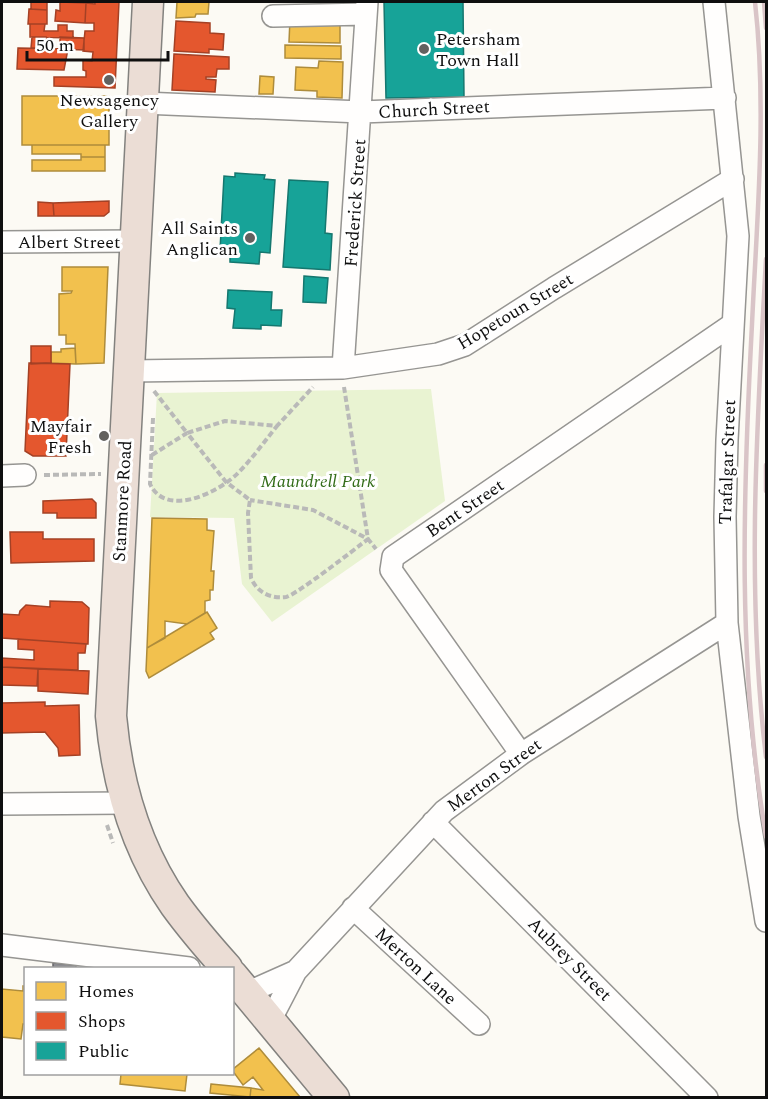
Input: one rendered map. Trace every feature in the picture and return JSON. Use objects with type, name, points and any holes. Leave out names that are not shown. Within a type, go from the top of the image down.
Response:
[{"type":"highway","name":"Stanmore Road","points":[[148,2],[111,716],[114,749],[126,803],[147,856],[160,880],[192,927],[225,967]]},
{"type":"highway","points":[[241,984],[331,1096]]},
{"type":"street","name":"Trafalgar Street","points":[[714,2],[738,236],[725,495],[728,623],[749,816],[766,921]]},
{"type":"street","points":[[273,16],[367,8]]},
{"type":"street","name":"Frederick Street","points":[[344,378],[367,8]]},
{"type":"street","name":"Church Street","points":[[143,103],[361,112],[725,98]]},
{"type":"street","name":"Hopetoun Street","points":[[129,371],[344,378],[438,354],[465,345],[733,179]]},
{"type":"street","name":"Albert Street","points":[[2,242],[136,241]]},
{"type":"street","name":"Bent Street","points":[[391,570],[393,557],[733,324]]},
{"type":"street","points":[[2,476],[25,475]]},
{"type":"street","points":[[391,570],[520,754]]},
{"type":"street","name":"Merton Street","points":[[271,1019],[296,971],[433,822],[457,799],[520,754],[728,623]]},
{"type":"street","points":[[2,804],[126,803]]},
{"type":"street","name":"Aubrey Street","points":[[433,822],[707,1098]]},
{"type":"street","name":"Merton Lane","points":[[353,908],[479,1024]]},
{"type":"street","points":[[2,945],[173,967]]},
{"type":"street","name":"Merton Street","points":[[241,984],[296,971]]},
{"type":"path","points":[[334,387],[344,378]]},
{"type":"path","points":[[344,378],[368,539]]},
{"type":"path","points":[[277,426],[225,421],[187,433],[152,455],[150,484],[155,494],[163,499],[175,501],[199,497],[226,482],[238,473],[312,387],[323,387]]},
{"type":"path","points":[[153,390],[226,482],[250,500],[313,510],[368,539],[391,570]]},
{"type":"path","points":[[25,475],[101,474]]},
{"type":"path","points":[[250,500],[248,513],[251,578],[255,587],[270,596],[288,597],[368,539]]},
{"type":"green space","name":"Maundrell Park","points":[[431,389],[445,501],[272,622],[242,584],[234,518],[150,517],[157,393]]},
{"type":"building: Homes","points":[[177,2],[209,2],[208,14],[176,18]]},
{"type":"building: Homes","points":[[290,19],[340,20],[340,43],[289,42]]},
{"type":"building: Homes","points":[[285,45],[341,46],[341,59],[285,58]]},
{"type":"building: Homes","points":[[319,61],[343,62],[342,98],[317,97],[317,91],[295,90],[296,67],[318,68]]},
{"type":"building: Homes","points":[[260,76],[274,77],[273,94],[259,94]]},
{"type":"building: Homes","points":[[22,96],[109,96],[109,145],[22,145]]},
{"type":"building: Homes","points":[[32,145],[105,145],[105,157],[81,157],[81,154],[32,154]]},
{"type":"building: Homes","points":[[81,157],[105,157],[105,171],[32,171],[32,160],[81,160]]},
{"type":"building: Homes","points":[[62,267],[108,267],[104,363],[76,364],[75,344],[66,344],[66,335],[59,335],[59,294],[72,291],[62,291]]},
{"type":"building: Homes","points":[[75,348],[76,364],[51,363],[51,352]]},
{"type":"building: Homes","points":[[152,518],[207,519],[207,530],[214,531],[211,571],[214,571],[213,590],[210,590],[210,600],[205,601],[205,613],[187,624],[165,621],[165,638],[147,648]]},
{"type":"building: Homes","points":[[207,612],[217,628],[210,633],[214,639],[149,678],[146,671],[147,648]]},
{"type":"building: Homes","points":[[24,986],[24,1024],[21,1039],[2,1037],[2,989],[23,991]]},
{"type":"building: Homes","points":[[259,1048],[300,1098],[250,1097],[251,1088],[263,1090],[253,1077],[243,1085],[234,1073],[234,1068]]},
{"type":"building: Homes","points":[[121,1075],[187,1075],[185,1091],[120,1084]]},
{"type":"building: Homes","points":[[211,1084],[251,1088],[250,1097],[210,1093]]},
{"type":"building: Shops","points":[[31,2],[47,2],[47,10],[31,9]]},
{"type":"building: Shops","points":[[60,2],[86,3],[85,23],[55,21],[56,10],[60,11]]},
{"type":"building: Shops","points":[[95,2],[119,2],[115,88],[54,86],[54,77],[86,77],[83,60],[92,61],[93,52],[83,51],[85,31],[94,31],[94,23],[85,23],[86,3],[95,4]]},
{"type":"building: Shops","points":[[29,9],[47,10],[47,24],[28,24]]},
{"type":"building: Shops","points":[[176,21],[210,23],[210,33],[224,34],[223,50],[209,49],[209,53],[174,51]]},
{"type":"building: Shops","points":[[30,24],[45,24],[44,31],[58,31],[58,25],[67,25],[67,31],[73,31],[73,38],[30,37]]},
{"type":"building: Shops","points":[[32,37],[46,37],[46,48],[31,48]]},
{"type":"building: Shops","points":[[60,37],[84,38],[84,50],[60,49]]},
{"type":"building: Shops","points":[[18,48],[68,49],[64,70],[17,69]]},
{"type":"building: Shops","points":[[174,54],[229,57],[229,69],[217,69],[216,77],[206,77],[206,79],[216,80],[215,92],[172,90]]},
{"type":"building: Shops","points":[[109,201],[109,212],[104,216],[54,216],[53,203]]},
{"type":"building: Shops","points":[[38,202],[53,203],[54,216],[38,216]]},
{"type":"building: Shops","points":[[31,346],[51,346],[51,363],[31,364]]},
{"type":"building: Shops","points":[[29,363],[70,364],[66,456],[33,456],[25,451]]},
{"type":"building: Shops","points":[[92,499],[96,503],[96,518],[57,518],[57,513],[43,513],[43,501]]},
{"type":"building: Shops","points":[[10,532],[43,532],[43,539],[94,539],[94,561],[11,563]]},
{"type":"building: Shops","points":[[50,601],[82,602],[89,608],[88,644],[2,638],[2,614],[19,615],[26,605],[50,607]]},
{"type":"building: Shops","points":[[18,639],[86,644],[85,653],[78,653],[78,670],[2,667],[2,658],[34,660],[34,650],[18,649]]},
{"type":"building: Shops","points":[[2,667],[38,669],[37,686],[2,685]]},
{"type":"building: Shops","points":[[38,669],[89,671],[88,694],[38,691]]},
{"type":"building: Shops","points":[[45,702],[45,706],[79,705],[80,755],[59,756],[58,748],[45,732],[2,733],[2,703]]},
{"type":"building: Public","name":"Petersham Town Hall","points":[[384,2],[463,2],[464,97],[386,98]]},
{"type":"building: Public","points":[[235,173],[265,175],[264,179],[275,180],[270,253],[260,252],[259,264],[230,262],[230,251],[220,250],[224,176],[235,177]]},
{"type":"building: Public","points":[[289,180],[328,182],[325,233],[332,234],[330,270],[283,267]]},
{"type":"building: Public","points":[[304,276],[328,278],[326,303],[303,302]]},
{"type":"building: Public","points":[[228,290],[272,292],[271,310],[282,310],[281,326],[261,325],[261,329],[233,328],[235,309],[227,308]]},
{"type":"building: Industry","points":[[53,963],[76,965],[76,967],[53,967]]},
{"type":"railway","points":[[755,2],[759,42],[761,123],[746,452],[745,580],[750,708],[766,836]]},
{"type":"railway","points":[[764,2],[766,28]]},
{"type":"railway","points":[[766,259],[755,508],[756,633],[766,757]]},
{"type":"railway","points":[[766,465],[766,491]]},
{"type":"place","name":"Petersham Town Hall","points":[[424,49]]},
{"type":"place","name":"Newsagency Gallery","points":[[109,80]]},
{"type":"place","name":"All Saints Anglican","points":[[250,238]]},
{"type":"place","name":"Mayfair Fresh","points":[[104,436]]}]
